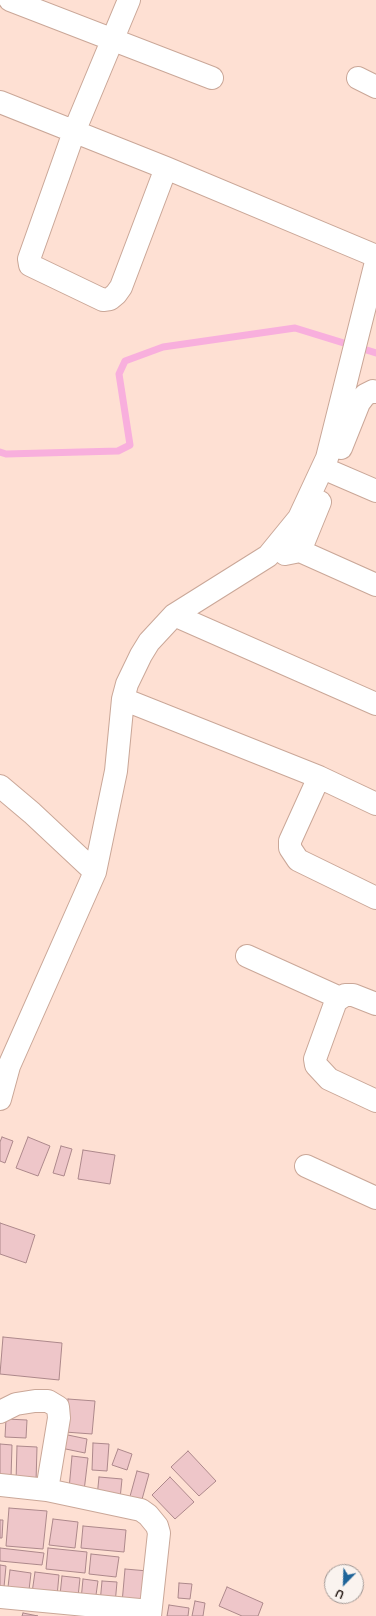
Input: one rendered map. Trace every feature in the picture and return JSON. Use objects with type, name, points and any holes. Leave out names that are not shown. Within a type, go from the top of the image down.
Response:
[{"type":"street","points":[[10,0],[212,78]]},
{"type":"street","points":[[129,0],[74,132],[29,259],[29,263],[33,267],[103,300],[110,299],[121,287],[166,168]]},
{"type":"street","points":[[0,102],[166,168],[376,256]]},
{"type":"street","points":[[0,1099],[9,1066],[95,872],[116,771],[123,699],[127,684],[149,642],[174,615],[268,556],[299,518],[327,458],[376,262]]},
{"type":"street","points":[[300,551],[359,402],[365,395],[373,391],[376,392]]},
{"type":"street","points":[[332,472],[376,491]]},
{"type":"street","points":[[268,556],[300,551],[376,586]]},
{"type":"street","points":[[174,615],[376,704]]},
{"type":"street","points":[[123,699],[319,776],[376,804]]},
{"type":"street","points":[[319,776],[290,842],[290,848],[298,860],[376,898]]},
{"type":"street","points":[[0,786],[32,813],[95,872]]},
{"type":"street","points":[[247,956],[340,998]]},
{"type":"street","points":[[376,1004],[353,995],[345,995],[340,998],[336,1002],[315,1058],[316,1065],[329,1079],[376,1100]]},
{"type":"street","points":[[306,1166],[376,1198]]},
{"type":"street","points":[[0,1412],[16,1404],[35,1401],[48,1401],[58,1407],[59,1418],[47,1490]]},
{"type":"street","points":[[0,1485],[47,1490],[141,1510],[153,1519],[159,1533],[150,1614],[42,1608],[0,1597]]},
{"type":"building","points":[[2,1137],[13,1141],[5,1163],[0,1161],[0,1142]]},
{"type":"building","points":[[28,1137],[50,1146],[38,1176],[16,1168]]},
{"type":"building","points":[[61,1146],[72,1149],[64,1176],[53,1173]]},
{"type":"building","points":[[83,1150],[115,1155],[110,1184],[78,1179]]},
{"type":"building","points":[[0,1223],[35,1235],[26,1263],[0,1254]]},
{"type":"building","points":[[3,1337],[62,1343],[59,1380],[0,1374]]},
{"type":"building","points":[[68,1399],[95,1401],[92,1434],[65,1432]]},
{"type":"building","points":[[6,1419],[27,1420],[26,1438],[5,1437]]},
{"type":"building","points":[[63,1434],[87,1439],[85,1453],[61,1448]]},
{"type":"building","points":[[93,1443],[109,1444],[107,1471],[92,1470]]},
{"type":"building","points":[[0,1444],[12,1445],[11,1478],[0,1478]]},
{"type":"building","points":[[17,1446],[37,1447],[36,1482],[16,1482]]},
{"type":"building","points":[[118,1449],[132,1454],[127,1470],[112,1465]]},
{"type":"building","points":[[188,1451],[216,1481],[199,1496],[171,1467]]},
{"type":"building","points":[[72,1456],[88,1458],[84,1491],[69,1489]]},
{"type":"building","points":[[137,1471],[149,1474],[141,1503],[129,1500]]},
{"type":"building","points":[[99,1477],[122,1479],[120,1499],[97,1497]]},
{"type":"building","points":[[170,1477],[194,1502],[175,1519],[152,1495]]},
{"type":"building","points":[[9,1508],[47,1511],[43,1549],[6,1546]]},
{"type":"building","points":[[53,1519],[78,1522],[75,1548],[49,1545]]},
{"type":"building","points":[[0,1520],[3,1520],[2,1538],[0,1538]]},
{"type":"building","points":[[83,1526],[126,1530],[124,1552],[81,1548]]},
{"type":"building","points":[[0,1548],[44,1553],[42,1565],[0,1561]]},
{"type":"building","points":[[48,1548],[87,1552],[85,1573],[46,1569]]},
{"type":"building","points":[[91,1554],[119,1557],[116,1577],[89,1574]]},
{"type":"building","points":[[0,1565],[6,1566],[4,1587],[0,1586]]},
{"type":"building","points":[[125,1569],[148,1571],[145,1605],[122,1603]]},
{"type":"building","points":[[10,1570],[31,1573],[29,1590],[8,1587]]},
{"type":"building","points":[[35,1572],[59,1575],[57,1596],[32,1593]]},
{"type":"building","points":[[62,1576],[80,1578],[78,1597],[60,1595]]},
{"type":"building","points":[[83,1579],[98,1581],[95,1602],[81,1600]]},
{"type":"building","points":[[102,1581],[117,1582],[115,1604],[100,1603]]},
{"type":"building","points":[[179,1583],[192,1584],[190,1599],[178,1598]]},
{"type":"building","points":[[227,1587],[263,1603],[258,1616],[242,1616],[219,1606]]},
{"type":"building","points":[[195,1601],[205,1603],[203,1616],[192,1616]]},
{"type":"building","points":[[169,1605],[189,1608],[188,1616],[167,1616]]},
{"type":"building","points":[[23,1613],[38,1616],[22,1616]]},
{"type":"waterway","points":[[0,452],[6,454],[118,451],[130,445],[119,374],[125,361],[163,347],[295,328],[376,353]]}]
